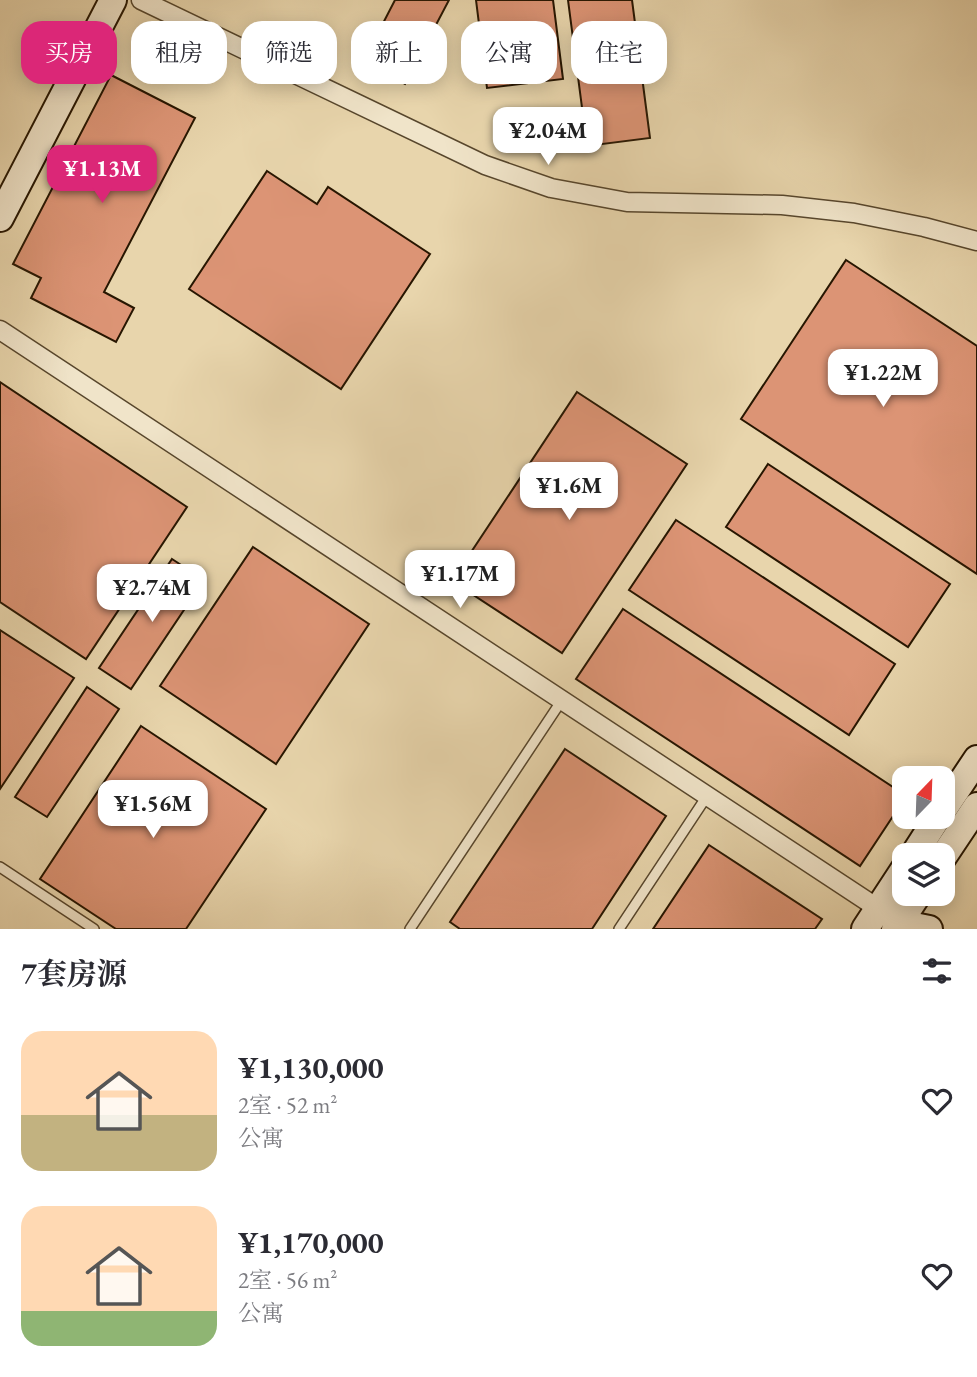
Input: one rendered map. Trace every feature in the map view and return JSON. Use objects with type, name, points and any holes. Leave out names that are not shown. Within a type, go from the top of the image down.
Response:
[{"type":"street","points":[[0,218],[113,0]]},
{"type":"street","points":[[141,0],[485,165],[551,188],[627,202],[782,205],[854,213],[977,241]]},
{"type":"street","points":[[0,330],[707,796],[884,922],[929,929]]},
{"type":"street","points":[[956,790],[977,759]]},
{"type":"street","points":[[952,843],[977,806]]},
{"type":"street","points":[[884,922],[892,901]]},
{"type":"street","points":[[884,922],[903,906]]},
{"type":"lane","points":[[413,928],[562,700]]},
{"type":"lane","points":[[619,929],[707,796]]},
{"type":"lane","points":[[0,867],[94,929]]},
{"type":"building","points":[[395,0],[449,0],[438,21],[384,21]]},
{"type":"building","points":[[476,0],[553,0],[556,21],[479,21]]},
{"type":"building","points":[[568,0],[632,0],[635,21],[571,23]]},
{"type":"building","points":[[557,32],[563,79],[557,80]]},
{"type":"building","points":[[117,78],[195,118],[104,292],[134,308],[116,342],[31,298],[41,278],[13,264],[106,84],[117,84]]},
{"type":"building","points":[[486,84],[521,84],[487,88]]},
{"type":"building","points":[[579,84],[643,84],[650,138],[587,146]]},
{"type":"building","points":[[267,171],[317,204],[328,187],[430,254],[341,389],[189,289]]},
{"type":"building","points":[[846,260],[977,346],[977,574],[741,419]]},
{"type":"building","points":[[0,382],[187,507],[86,659],[0,602]]},
{"type":"building","points":[[577,392],[687,464],[562,653],[452,581]]},
{"type":"building","points":[[768,464],[950,584],[908,647],[726,527]]},
{"type":"building","points":[[676,520],[895,664],[849,735],[629,590]]},
{"type":"building","points":[[253,547],[369,624],[276,764],[160,686]]},
{"type":"building","points":[[172,559],[204,580],[131,689],[99,668]]},
{"type":"building","points":[[623,609],[892,786],[892,818],[860,866],[576,679]]},
{"type":"building","points":[[0,630],[74,678],[0,789]]},
{"type":"building","points":[[87,687],[119,709],[47,817],[15,797]]},
{"type":"building","points":[[141,726],[266,809],[186,929],[116,929],[40,879]]},
{"type":"building","points":[[565,749],[666,816],[592,929],[460,929],[450,922]]},
{"type":"building","points":[[709,845],[822,919],[815,929],[653,929]]}]
